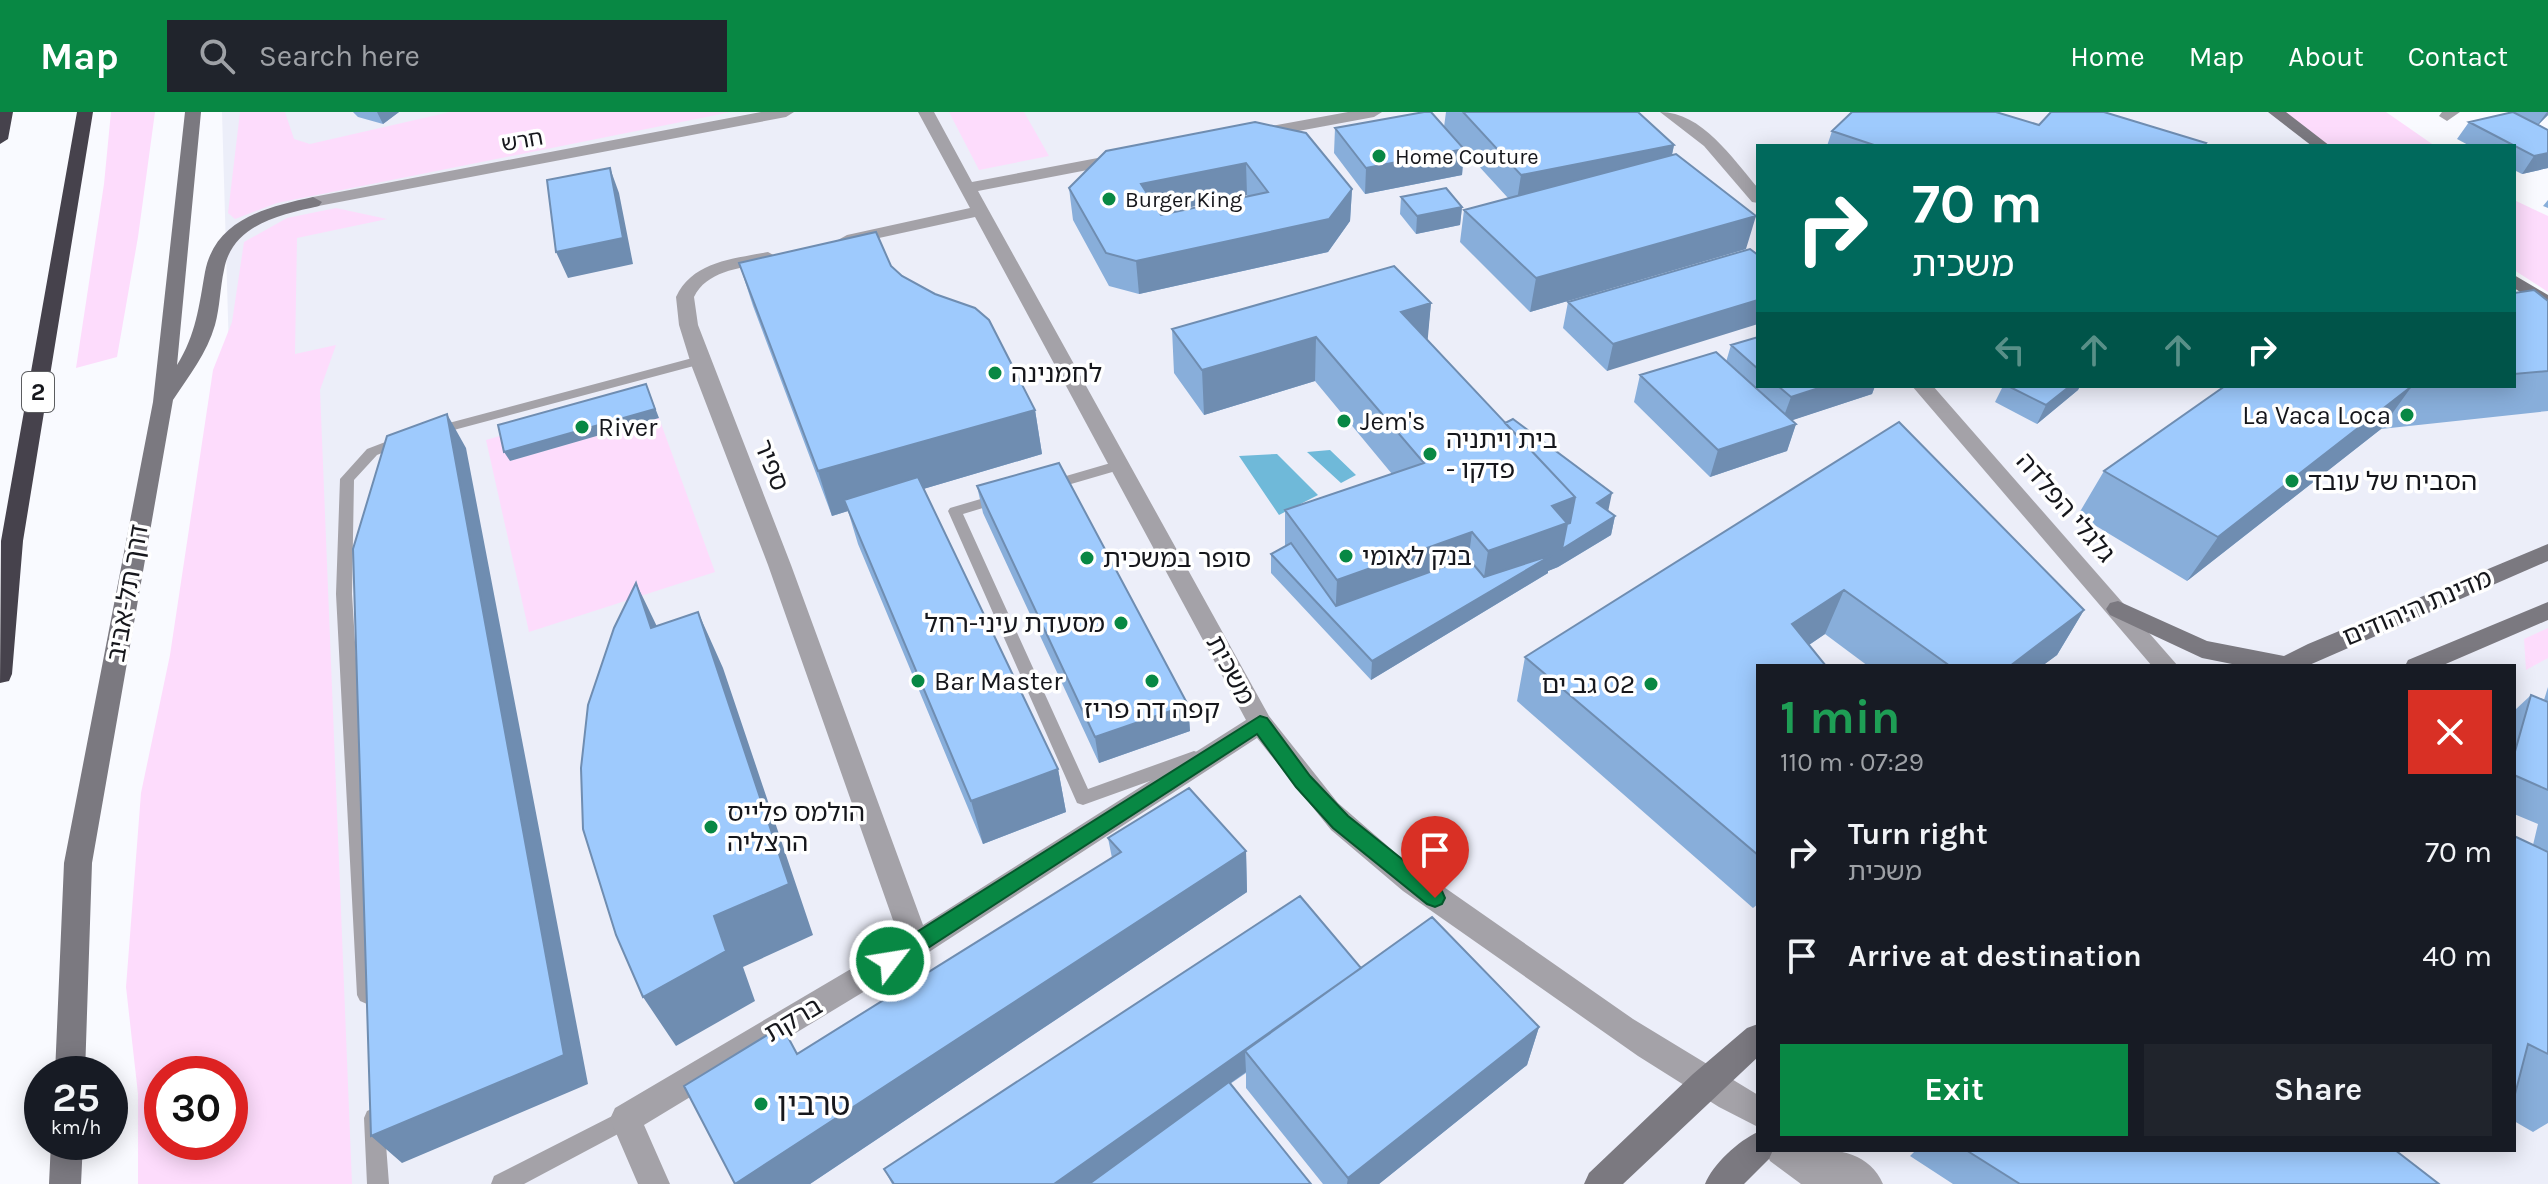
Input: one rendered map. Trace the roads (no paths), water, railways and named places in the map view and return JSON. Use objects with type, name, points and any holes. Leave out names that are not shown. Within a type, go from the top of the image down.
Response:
[{"type":"highway","points":[[0,139],[5,112]]},
{"type":"highway","name":"2","points":[[0,674],[12,541],[85,112]]},
{"type":"street","name":"דרך תל-אביב","points":[[71,1056],[78,863],[163,402],[193,112]]},
{"type":"street","name":"חרש","points":[[163,402],[195,352],[207,321],[216,260],[224,240],[263,216],[313,202],[786,112]]},
{"type":"street","name":"משכית","points":[[926,112],[1260,723],[1303,781],[1341,822],[1410,880],[1704,1084],[1756,1129]]},
{"type":"street","points":[[1234,138],[1374,112]]},
{"type":"street","points":[[1668,112],[1710,143],[1756,196]]},
{"type":"street","points":[[2273,112],[2319,144]]},
{"type":"street","points":[[965,188],[1140,155]]},
{"type":"street","points":[[828,244],[978,211]]},
{"type":"street","name":"ספיר","points":[[783,254],[707,273],[691,284],[684,305],[700,360],[780,562],[916,945]]},
{"type":"street","points":[[2516,281],[2548,304]]},
{"type":"street","name":"גלגלי הפלדה","points":[[1924,388],[2164,664]]},
{"type":"street","name":"מדינת היהודים","points":[[2291,664],[2316,650],[2548,552]]},
{"type":"street","points":[[2118,609],[2202,649],[2277,664]]},
{"type":"street","name":"מדינת היהודים","points":[[2422,664],[2548,610]]},
{"type":"street","name":"ברקת","points":[[626,1119],[916,945],[1260,723]]},
{"type":"street","points":[[1600,1184],[1704,1084],[1756,1040]]},
{"type":"street","name":"משכית","points":[[1704,1084],[1756,1111]]},
{"type":"street","points":[[626,1119],[654,1184]]},
{"type":"street","points":[[1721,1184],[1756,1150]]},
{"type":"street","points":[[1784,1152],[1828,1184]]},
{"type":"street","points":[[1821,1152],[1867,1184]]},
{"type":"street","points":[[65,1184],[66,1160]]},
{"type":"lane","points":[[368,1009],[344,594],[347,479],[372,452],[405,439],[700,360]]},
{"type":"lane","points":[[1121,465],[955,511],[1083,798],[1226,746]]},
{"type":"lane","points":[[374,1104],[378,1184]]},
{"type":"lane","points":[[502,1184],[626,1119]]},
{"type":"water","points":[[1330,450],[1356,475],[1341,483],[1307,452]]},
{"type":"water","points":[[1277,454],[1318,495],[1279,515],[1239,456]]},
{"type":"place","name":"Home Couture","points":[[1379,156]]},
{"type":"place","name":"Burger King","points":[[1109,199]]},
{"type":"place","name":"לחמנינה","points":[[995,373]]},
{"type":"place","name":"La Vaca Loca","points":[[2407,415]]},
{"type":"place","name":"Jem's","points":[[1344,421]]},
{"type":"place","name":"River","points":[[582,427]]},
{"type":"place","name":"בית ויתניה - פדקו","points":[[1430,454]]},
{"type":"place","name":"הסביח של עובד","points":[[2292,481]]},
{"type":"place","name":"בנק לאומי","points":[[1346,556]]},
{"type":"place","name":"סופר במשכית","points":[[1087,558]]},
{"type":"place","name":"מסעדת עיני-רחל","points":[[1121,623]]},
{"type":"place","name":"Bar Master","points":[[918,681]]},
{"type":"place","name":"קפה דה פריז","points":[[1152,681]]},
{"type":"place","name":"גב ים O2","points":[[1651,684]]},
{"type":"place","name":"הולמס פלייס הרצליה","points":[[711,827]]},
{"type":"place","name":"טרבין","points":[[761,1104]]}]
